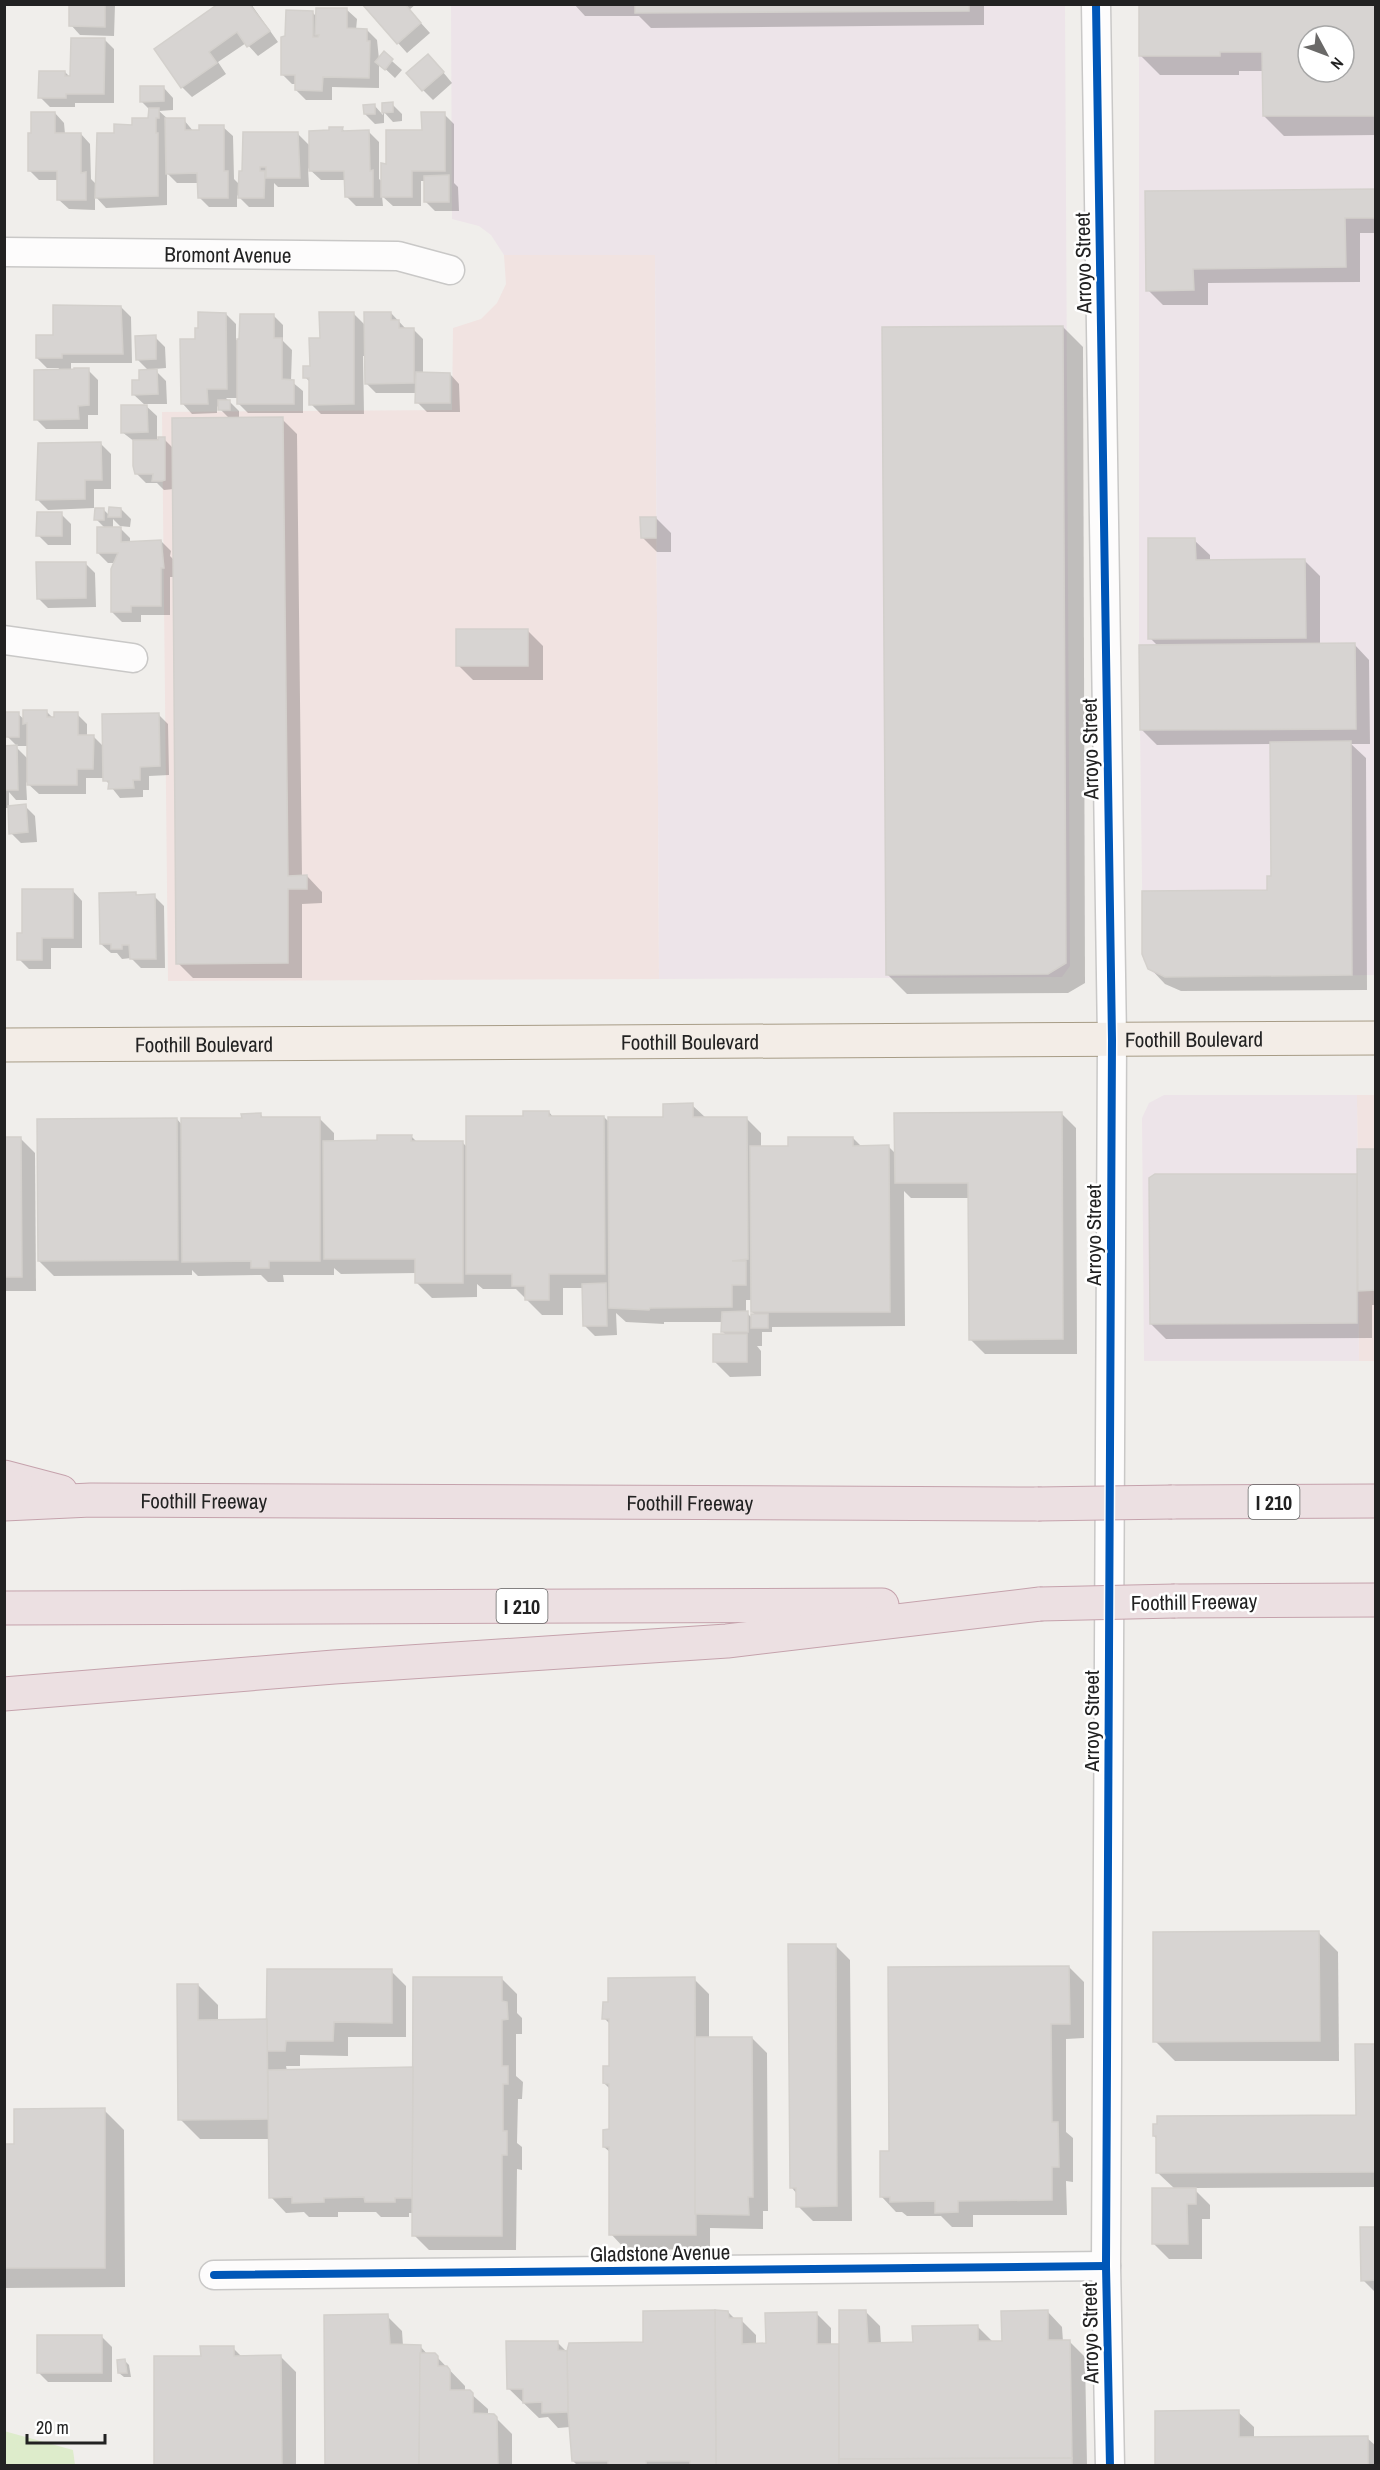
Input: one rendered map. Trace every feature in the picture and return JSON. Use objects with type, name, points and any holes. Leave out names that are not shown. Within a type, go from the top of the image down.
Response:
[{"type":"highway","points":[[4,1477],[91,1500]]},
{"type":"highway","name":"Foothill Freeway","points":[[4,1504],[91,1500],[1038,1504],[1376,1501]]},
{"type":"highway","name":"Foothill Freeway","points":[[4,1608],[1040,1604],[1376,1600]]},
{"type":"highway","points":[[4,1694],[334,1667],[728,1641],[1040,1604]]},
{"type":"main road","name":"Foothill Boulevard","points":[[4,1045],[1376,1038]]},
{"type":"street","name":"Arroyo Street","points":[[1096,4],[1112,1040],[1106,2266],[1110,2466]]},
{"type":"street","name":"Bromont Avenue","points":[[4,252],[398,256],[450,270]]},
{"type":"street","points":[[4,640],[134,658]]},
{"type":"street","name":"Gladstone Avenue","points":[[214,2275],[1106,2266]]},
{"type":"shaded area","points":[[451,5],[1065,5],[1070,966],[1062,977],[659,979],[655,255],[504,255],[491,235],[479,226],[452,219]]},
{"type":"shaded area","points":[[1139,5],[1375,5],[1375,975],[1165,977],[1153,973],[1143,960],[1139,645]]},
{"type":"shaded area","points":[[504,255],[655,255],[659,979],[168,981],[162,412],[452,410],[453,328],[481,319],[497,303],[506,284]]},
{"type":"shaded area","points":[[1164,1095],[1357,1095],[1359,1361],[1144,1361],[1142,1118],[1149,1103]]},
{"type":"shaded area","points":[[1357,1095],[1375,1095],[1375,1361],[1359,1361]]},
{"type":"green space","points":[[4,2431],[73,2450],[75,2465],[5,2465]]},
{"type":"building","points":[[69,4],[105,4],[105,27],[69,26]]},
{"type":"building","points":[[218,4],[249,4],[270,31],[247,47],[237,32],[209,52],[217,63],[181,88],[154,49]]},
{"type":"building","points":[[362,4],[405,4],[421,23],[397,44]]},
{"type":"building","points":[[635,4],[969,4],[969,11],[635,13]]},
{"type":"building","points":[[1139,4],[1376,4],[1376,116],[1263,116],[1262,52],[1220,52],[1220,56],[1139,56]]},
{"type":"building","points":[[316,8],[347,8],[347,28],[367,29],[367,41],[370,41],[369,78],[323,77],[322,91],[295,90],[295,75],[281,75],[281,37],[285,36],[286,10],[313,11],[313,37],[318,37],[319,35],[315,35]]},
{"type":"building","points":[[71,38],[105,38],[104,94],[66,94],[66,98],[38,98],[39,71],[65,71],[65,76],[70,76]]},
{"type":"building","points":[[384,51],[393,59],[385,70],[375,62]]},
{"type":"building","points":[[428,54],[444,72],[422,91],[406,73]]},
{"type":"building","points":[[140,86],[164,86],[164,101],[140,102]]},
{"type":"building","points":[[393,102],[393,112],[382,113],[382,103]]},
{"type":"building","points":[[375,104],[375,114],[364,114],[363,105]]},
{"type":"building","points":[[149,108],[159,108],[159,118],[156,118],[158,196],[95,198],[97,133],[114,133],[114,124],[132,125],[132,118],[148,118]]},
{"type":"building","points":[[31,112],[55,112],[55,133],[81,133],[81,173],[86,172],[86,200],[57,200],[57,171],[28,171],[28,133],[31,133]]},
{"type":"building","points":[[421,112],[445,112],[445,171],[412,171],[412,197],[381,197],[381,163],[386,164],[386,130],[422,130]]},
{"type":"building","points":[[165,118],[185,118],[185,130],[199,130],[199,125],[224,125],[224,171],[228,171],[228,198],[198,198],[197,173],[166,174]]},
{"type":"building","points":[[329,127],[343,127],[342,131],[369,130],[373,197],[345,197],[344,171],[309,171],[309,131],[329,130]]},
{"type":"building","points":[[243,132],[298,132],[300,178],[266,178],[266,167],[260,167],[260,171],[265,171],[264,198],[238,198],[239,171],[242,171]]},
{"type":"building","points":[[449,175],[449,202],[424,202],[424,176]]},
{"type":"building","points":[[1376,189],[1376,218],[1345,218],[1346,267],[1193,269],[1194,290],[1146,291],[1145,191]]},
{"type":"building","points":[[53,305],[121,306],[123,354],[62,354],[62,358],[36,358],[36,335],[53,335]]},
{"type":"building","points":[[198,312],[226,313],[227,389],[207,389],[208,404],[181,404],[180,339],[195,339]]},
{"type":"building","points":[[319,312],[354,312],[354,404],[309,405],[309,378],[303,378],[303,366],[310,366],[309,338],[320,338]]},
{"type":"building","points":[[364,312],[391,312],[391,320],[399,320],[399,328],[414,328],[414,383],[365,384]]},
{"type":"building","points":[[240,314],[274,314],[274,338],[282,338],[282,379],[294,380],[294,404],[237,404],[237,339],[239,339]]},
{"type":"building","points":[[1063,326],[1066,963],[1048,974],[886,975],[882,327]]},
{"type":"building","points":[[156,335],[156,359],[136,360],[135,336]]},
{"type":"building","points":[[89,368],[89,405],[78,406],[79,419],[34,420],[34,370]]},
{"type":"building","points":[[157,369],[158,394],[132,395],[132,380],[139,380],[139,370]]},
{"type":"building","points":[[416,372],[450,373],[450,403],[415,403]]},
{"type":"building","points":[[218,400],[230,400],[230,410],[218,410]]},
{"type":"building","points":[[121,405],[147,405],[148,432],[121,433]]},
{"type":"building","points":[[283,417],[288,876],[307,875],[307,889],[288,889],[288,963],[176,964],[172,418]]},
{"type":"building","points":[[158,437],[165,437],[165,480],[152,481],[153,474],[135,474],[133,440],[158,440]]},
{"type":"building","points":[[101,442],[102,480],[85,480],[85,499],[36,500],[38,443]]},
{"type":"building","points":[[109,507],[121,508],[121,517],[108,517]]},
{"type":"building","points":[[95,508],[104,508],[104,520],[94,520]]},
{"type":"building","points":[[37,512],[62,512],[62,536],[36,536]]},
{"type":"building","points":[[640,517],[656,517],[656,538],[641,538]]},
{"type":"building","points":[[97,527],[121,527],[121,542],[161,540],[164,568],[161,568],[161,606],[131,606],[131,612],[111,612],[111,569],[118,553],[97,553]]},
{"type":"building","points":[[1148,538],[1195,538],[1196,560],[1305,559],[1306,638],[1148,639]]},
{"type":"building","points":[[36,562],[86,562],[86,598],[37,599]]},
{"type":"building","points":[[456,629],[528,629],[528,666],[456,666]]},
{"type":"building","points":[[1355,643],[1356,729],[1140,730],[1139,645]]},
{"type":"building","points":[[23,710],[47,710],[47,717],[54,717],[54,712],[78,712],[78,735],[94,735],[93,769],[77,769],[77,785],[27,785],[27,723],[23,724]]},
{"type":"building","points":[[5,712],[19,712],[19,737],[5,737]]},
{"type":"building","points":[[159,713],[160,766],[140,767],[140,780],[133,780],[134,788],[108,789],[109,781],[103,781],[102,714]]},
{"type":"building","points":[[1351,741],[1352,975],[1165,977],[1148,969],[1142,954],[1142,891],[1267,890],[1267,876],[1271,876],[1270,742]]},
{"type":"building","points":[[17,745],[18,790],[5,790],[4,746]]},
{"type":"building","points":[[26,804],[28,832],[9,834],[8,806]]},
{"type":"building","points":[[22,889],[73,889],[73,938],[42,938],[42,960],[17,960],[17,933],[22,933]]},
{"type":"building","points":[[136,892],[136,895],[155,894],[156,959],[130,959],[129,945],[122,945],[122,949],[111,949],[111,944],[100,944],[99,893]]},
{"type":"building","points":[[693,1103],[693,1117],[747,1117],[748,1259],[732,1261],[746,1261],[746,1285],[732,1285],[732,1307],[650,1308],[649,1310],[609,1308],[608,1117],[663,1117],[663,1104]]},
{"type":"building","points":[[523,1111],[549,1111],[549,1116],[604,1116],[605,1274],[549,1274],[549,1300],[525,1300],[525,1286],[512,1286],[512,1274],[466,1274],[466,1116],[523,1116]]},
{"type":"building","points":[[1062,1112],[1063,1339],[969,1340],[968,1183],[895,1183],[894,1113]]},
{"type":"building","points":[[261,1113],[261,1117],[320,1117],[320,1261],[269,1261],[269,1268],[251,1268],[251,1261],[182,1262],[181,1118],[242,1118],[241,1114]]},
{"type":"building","points":[[177,1118],[178,1260],[38,1261],[37,1119]]},
{"type":"building","points":[[377,1135],[412,1135],[411,1141],[463,1141],[463,1283],[415,1283],[415,1259],[324,1259],[323,1141],[377,1140]]},
{"type":"building","points":[[4,1137],[21,1137],[22,1277],[4,1277]]},
{"type":"building","points":[[788,1137],[853,1137],[853,1146],[889,1145],[890,1312],[751,1312],[750,1146],[788,1146]]},
{"type":"building","points":[[1357,1149],[1376,1149],[1376,1290],[1358,1291]]},
{"type":"building","points":[[1155,1174],[1357,1174],[1357,1323],[1150,1324],[1149,1178]]},
{"type":"building","points":[[606,1283],[607,1326],[583,1326],[582,1284]]},
{"type":"building","points":[[748,1311],[748,1332],[721,1332],[722,1312]]},
{"type":"building","points":[[751,1314],[768,1314],[768,1328],[751,1328]]},
{"type":"building","points":[[713,1334],[747,1334],[747,1362],[713,1362]]},
{"type":"building","points":[[1319,1931],[1320,2041],[1153,2042],[1153,1932]]},
{"type":"building","points":[[788,1944],[836,1944],[837,2206],[796,2207],[796,2188],[790,2188]]},
{"type":"building","points":[[1069,1966],[1070,2024],[1051,2024],[1052,2122],[1058,2122],[1059,2167],[1052,2167],[1052,2200],[958,2201],[958,2212],[935,2213],[935,2201],[890,2202],[890,2197],[880,2197],[880,2151],[889,2151],[888,1967]]},
{"type":"building","points":[[267,1969],[392,1969],[392,2023],[334,2022],[333,2041],[286,2041],[285,2051],[266,2051]]},
{"type":"building","points":[[413,1977],[502,1977],[502,2001],[507,2002],[508,2019],[502,2020],[502,2066],[508,2066],[508,2084],[503,2084],[503,2131],[507,2131],[507,2155],[502,2155],[502,2236],[412,2236]]},
{"type":"building","points":[[695,1977],[696,2235],[609,2235],[609,2147],[603,2147],[603,2130],[609,2129],[609,2084],[603,2083],[603,2066],[609,2066],[609,2019],[602,2019],[603,2002],[608,2002],[608,1978]]},
{"type":"building","points":[[177,1984],[198,1984],[198,2020],[267,2019],[268,2119],[178,2120]]},
{"type":"building","points":[[695,2037],[752,2037],[753,2197],[748,2197],[749,2215],[695,2214]]},
{"type":"building","points":[[1355,2044],[1376,2044],[1376,2172],[1156,2173],[1156,2136],[1153,2136],[1153,2124],[1157,2124],[1157,2116],[1356,2115]]},
{"type":"building","points":[[413,2067],[412,2198],[395,2198],[395,2202],[365,2202],[364,2197],[324,2198],[324,2202],[292,2203],[292,2197],[269,2198],[268,2070]]},
{"type":"building","points":[[105,2108],[105,2268],[4,2268],[4,2144],[14,2144],[14,2109]]},
{"type":"building","points":[[1152,2188],[1196,2188],[1196,2204],[1187,2204],[1188,2244],[1152,2244]]},
{"type":"building","points":[[1360,2227],[1376,2227],[1376,2280],[1361,2281]]},
{"type":"building","points":[[715,2310],[728,2311],[729,2318],[742,2318],[742,2344],[766,2343],[765,2313],[817,2312],[817,2344],[839,2344],[839,2466],[716,2466]]},
{"type":"building","points":[[715,2310],[716,2466],[690,2466],[690,2461],[646,2461],[646,2466],[608,2466],[608,2461],[572,2461],[568,2412],[567,2351],[569,2343],[643,2342],[643,2311]]},
{"type":"building","points":[[839,2310],[866,2310],[868,2343],[913,2342],[912,2326],[978,2325],[978,2341],[1002,2341],[1001,2311],[1048,2310],[1048,2340],[1070,2340],[1072,2458],[839,2459]]},
{"type":"building","points":[[388,2314],[390,2344],[421,2345],[419,2466],[325,2466],[324,2315]]},
{"type":"building","points":[[37,2335],[102,2335],[102,2373],[37,2373]]},
{"type":"building","points":[[506,2341],[558,2341],[558,2350],[567,2351],[568,2412],[542,2413],[542,2402],[523,2403],[523,2389],[507,2389]]},
{"type":"building","points":[[200,2346],[234,2346],[234,2356],[281,2355],[282,2466],[154,2466],[154,2356],[201,2356]]},
{"type":"building","points":[[420,2353],[435,2353],[438,2356],[438,2366],[447,2366],[450,2370],[450,2390],[470,2390],[473,2393],[473,2413],[494,2414],[497,2417],[498,2466],[419,2466]]},
{"type":"building","points":[[125,2359],[127,2373],[118,2373],[117,2360]]},
{"type":"building","points":[[1239,2410],[1239,2437],[1368,2436],[1368,2466],[1155,2466],[1155,2411]]},
{"type":"building","points":[[1072,2458],[1072,2466],[839,2466],[839,2459]]},
{"type":"cycle path","points":[[1096,4],[1112,1040],[1106,2266],[1110,2466]]},
{"type":"cycle path","points":[[214,2275],[1106,2266]]}]
